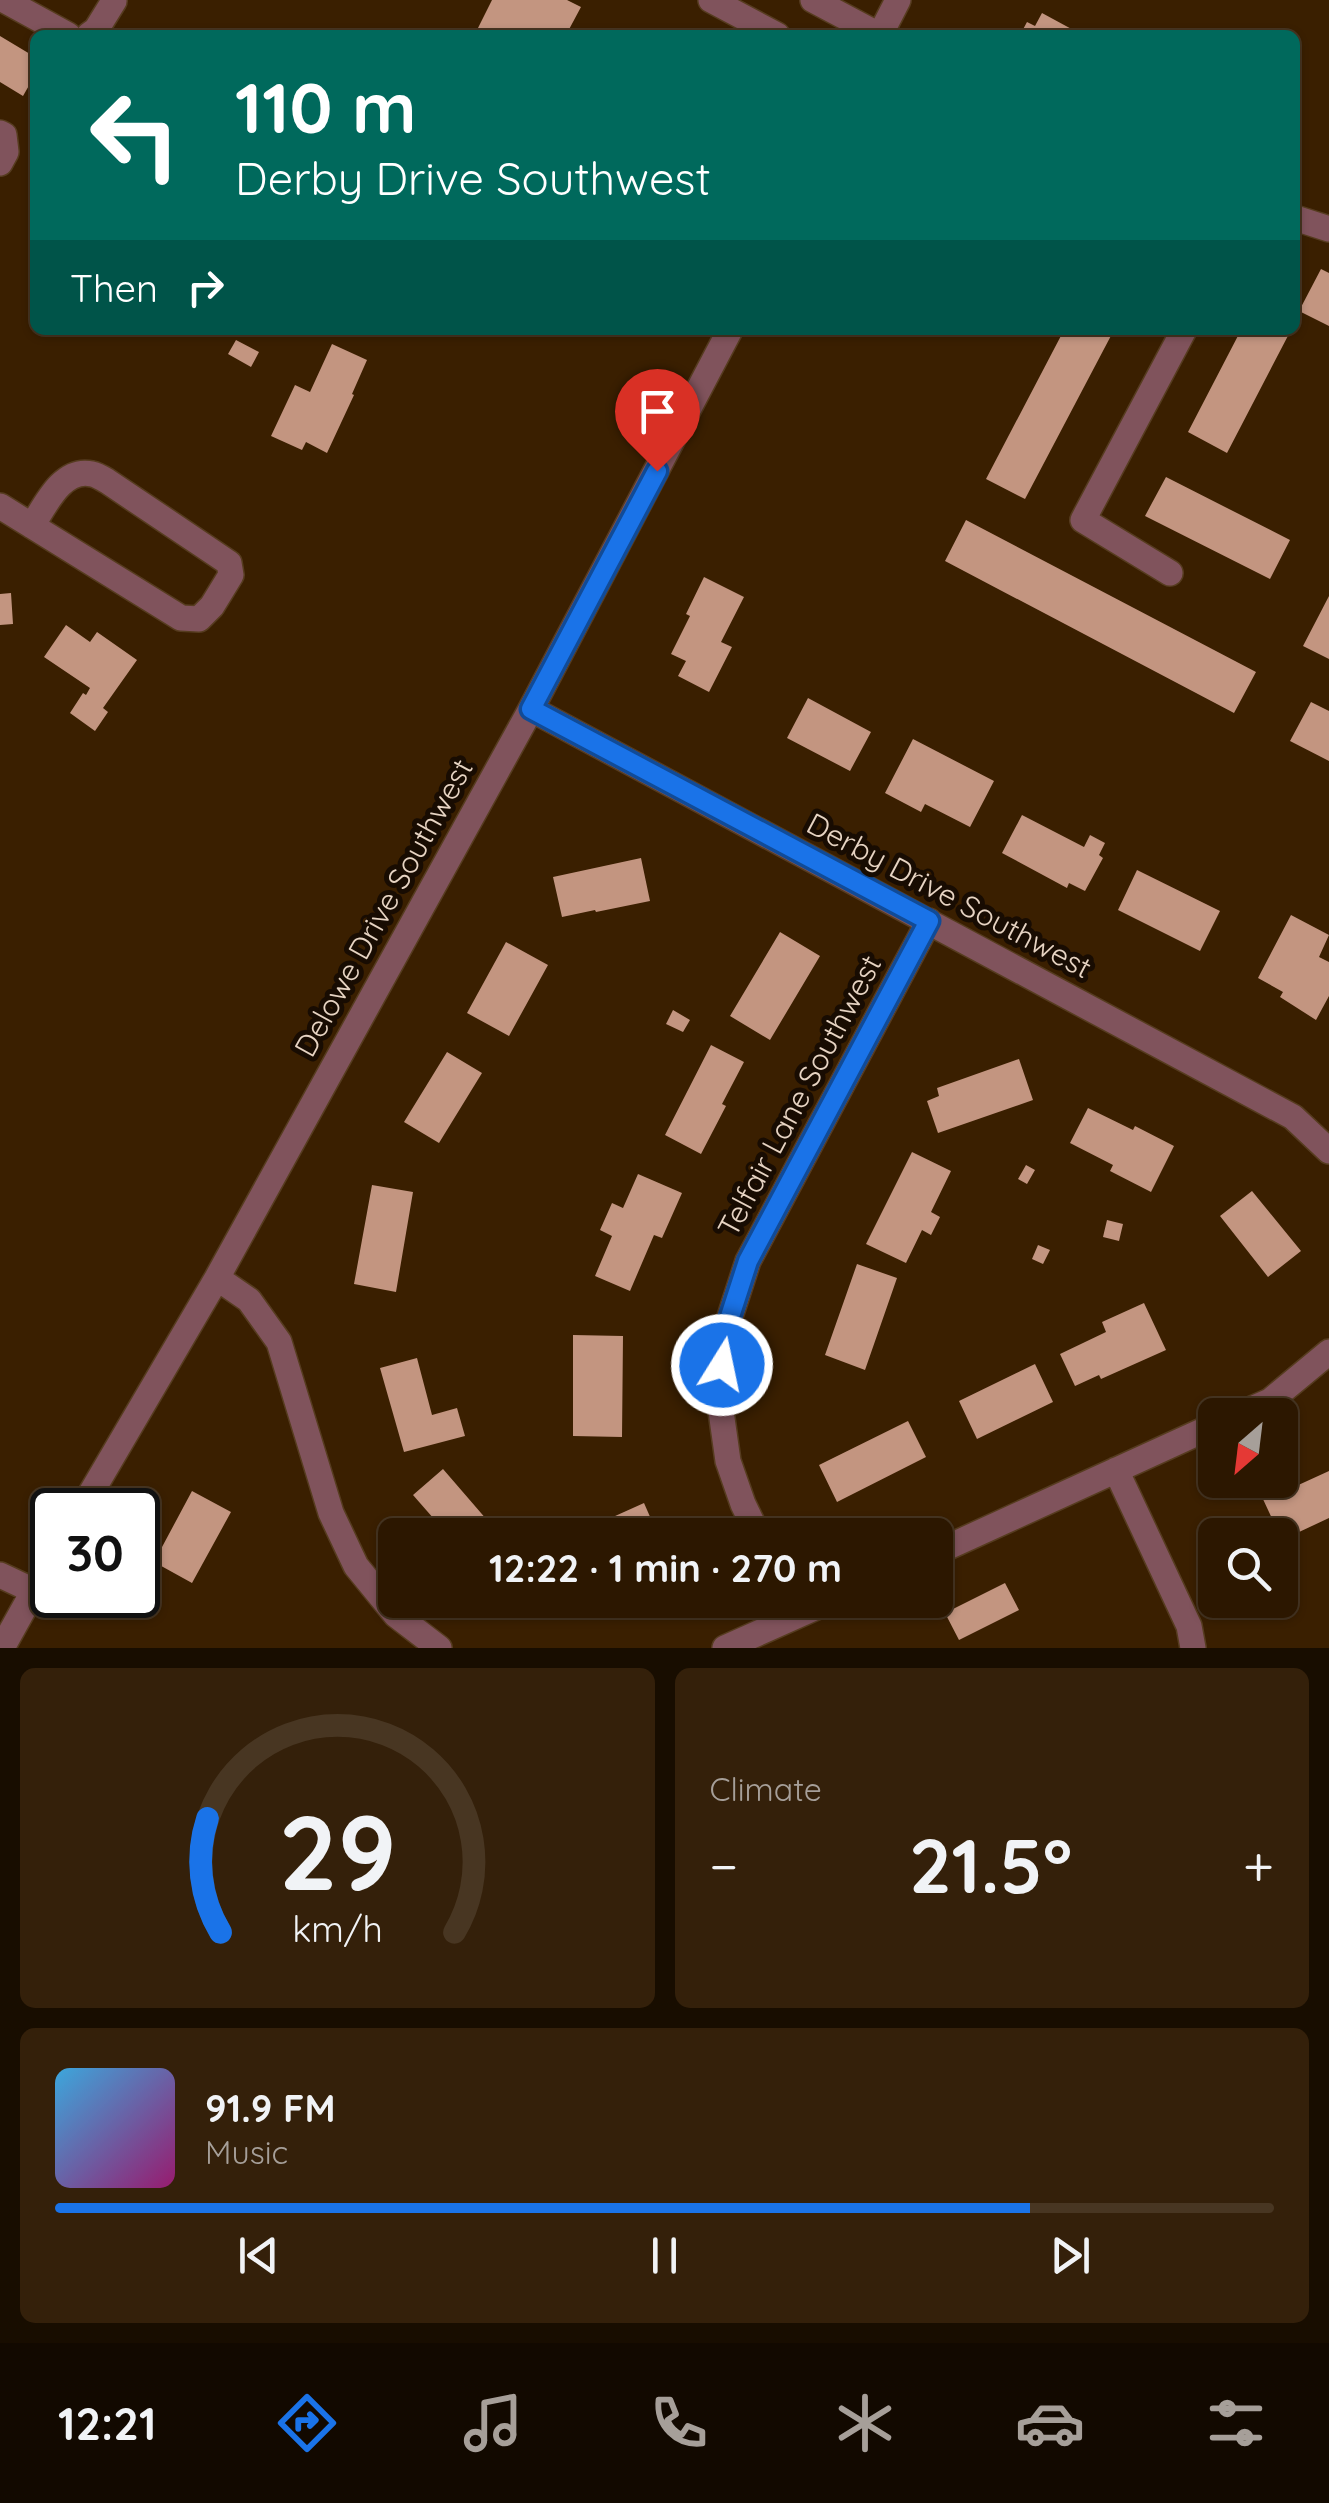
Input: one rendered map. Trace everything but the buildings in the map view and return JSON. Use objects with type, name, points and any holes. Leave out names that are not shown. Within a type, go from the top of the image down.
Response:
[{"type":"street","points":[[4,0],[59,30]]},
{"type":"street","points":[[711,0],[767,30]]},
{"type":"street","points":[[814,0],[870,30]]},
{"type":"street","points":[[882,30],[898,0]]},
{"type":"street","points":[[96,30],[114,1]]},
{"type":"street","points":[[0,133],[4,135],[6,152],[0,163]]},
{"type":"street","points":[[1300,220],[1329,229]]},
{"type":"street","name":"Delowe Drive Southwest","points":[[94,1488],[218,1278],[531,709],[727,335]]},
{"type":"street","points":[[1170,573],[1083,520],[1181,335]]},
{"type":"street","points":[[0,506],[32,526],[181,618],[199,619],[231,575],[229,563],[107,481],[89,473],[72,476],[55,490],[32,526]]},
{"type":"street","name":"Derby Drive Southwest","points":[[531,709],[1293,1117],[1329,1151]]},
{"type":"street","name":"Telfair Lane Southwest","points":[[750,1518],[728,1461],[719,1397],[725,1332],[748,1261],[929,921]]},
{"type":"street","points":[[218,1278],[249,1300],[279,1342],[331,1513],[356,1566],[396,1615],[439,1648]]},
{"type":"street","points":[[1272,1398],[1329,1352]]},
{"type":"street","points":[[953,1545],[1198,1434]]},
{"type":"street","points":[[1116,1470],[1189,1626],[1193,1648]]},
{"type":"street","points":[[0,1575],[30,1588]]},
{"type":"street","points":[[2,1648],[30,1597]]},
{"type":"street","points":[[725,1648],[775,1618]]},
{"type":"route","points":[[657,471],[531,709],[929,921],[748,1261],[725,1332],[722,1365]]}]
